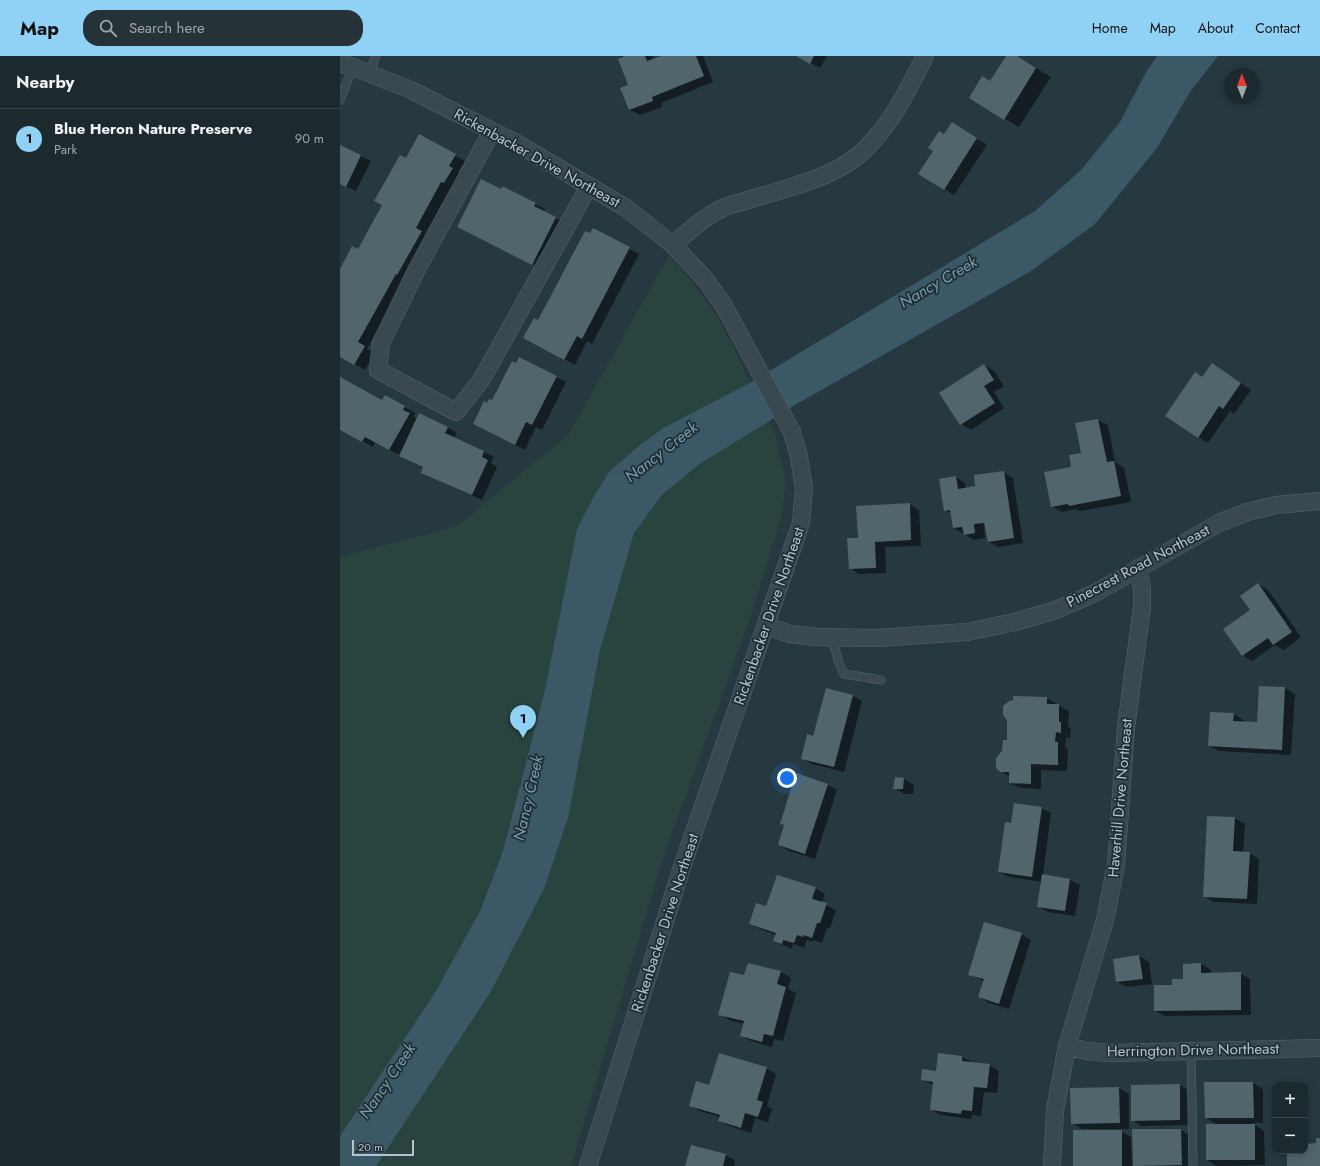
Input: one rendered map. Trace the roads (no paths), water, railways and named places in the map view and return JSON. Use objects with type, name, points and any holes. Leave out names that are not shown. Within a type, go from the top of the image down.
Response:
[{"type":"street","points":[[673,245],[696,225],[724,208],[810,181],[836,170],[858,155],[878,136],[898,110],[925,56]]},
{"type":"street","name":"Rickenbacker Drive Northeast","points":[[347,65],[411,90],[518,144],[626,208],[673,245],[705,279],[724,306],[792,432],[800,457],[804,488],[801,523],[682,864],[588,1166]]},
{"type":"street","points":[[492,131],[417,269],[381,343],[378,370],[456,412],[482,379],[589,186]]},
{"type":"street","name":"Pinecrest Road Northeast","points":[[766,626],[790,634],[816,637],[877,638],[967,632],[1015,622],[1056,610],[1095,593],[1219,523],[1247,512],[1276,505],[1320,501]]},
{"type":"street","name":"Haverhill Drive Northeast","points":[[1052,1166],[1055,1110],[1066,1046],[1105,920],[1116,865],[1126,728],[1142,607],[1142,588],[1138,568]]},
{"type":"street","name":"Herrington Drive Northeast","points":[[1066,1046],[1087,1051],[1108,1053],[1320,1048]]},
{"type":"lane","points":[[369,73],[376,56]]},
{"type":"lane","points":[[340,100],[347,65]]},
{"type":"lane","points":[[832,638],[844,674],[881,680]]},
{"type":"lane","points":[[1191,1051],[1193,1166]]},
{"type":"water","name":"Nancy Creek","points":[[1157,56],[1218,56],[1190,92],[1157,148],[1095,224],[1031,271],[795,405],[698,465],[662,495],[634,533],[600,650],[568,818],[544,889],[490,993],[376,1166],[340,1166],[340,1136],[436,991],[481,909],[503,851],[545,690],[577,529],[593,498],[609,472],[640,445],[665,427],[748,384],[1035,211],[1081,170],[1120,122],[1146,72]]},
{"type":"place","name":"Blue Heron Nature Preserve","points":[[523,738]]}]
